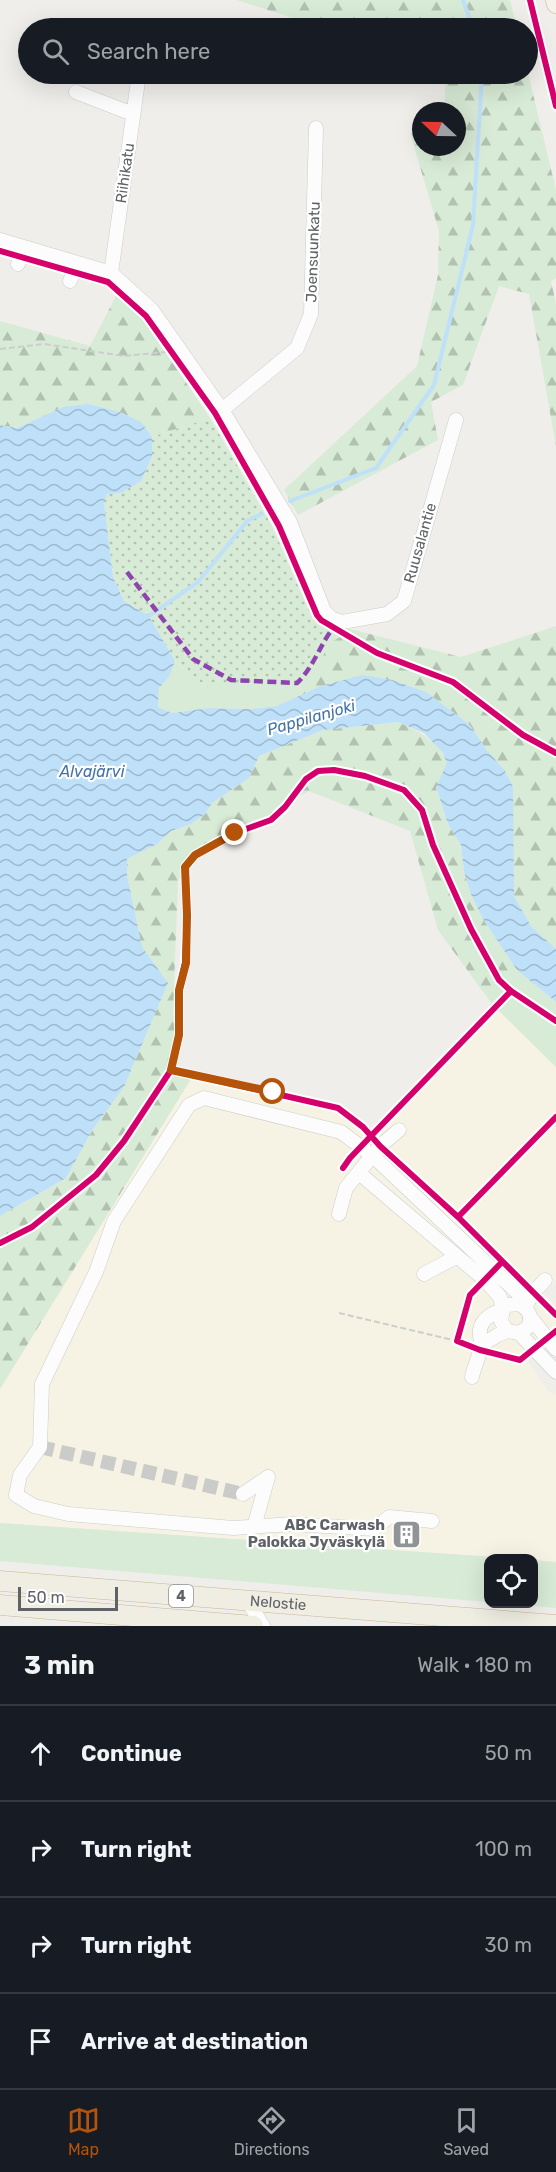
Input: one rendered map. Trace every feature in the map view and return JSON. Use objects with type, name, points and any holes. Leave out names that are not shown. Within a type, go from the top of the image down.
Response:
[{"type":"highway","name":"Nelostie","points":[[0,1581],[556,1625]]},
{"type":"highway","name":"Nelostie","points":[[0,1605],[253,1626]]},
{"type":"street","name":"Riihikatu","points":[[111,273],[138,84]]},
{"type":"street","points":[[76,92],[133,114]]},
{"type":"street","name":"Joensuunkatu","points":[[222,410],[297,348],[311,314],[316,128]]},
{"type":"street","name":"Ruusalantie","points":[[0,240],[111,273],[152,310],[222,410],[290,522],[324,611],[332,619],[342,622],[387,614],[404,601],[456,420]]},
{"type":"street","points":[[18,264],[26,248]]},
{"type":"street","points":[[70,281],[77,263]]},
{"type":"street","points":[[432,1521],[389,1517],[374,1529],[293,1524],[233,1528],[68,1514],[34,1506],[16,1495],[20,1476],[40,1447],[42,1384],[96,1272],[114,1221],[189,1105],[204,1098],[341,1132],[373,1155],[520,1295],[528,1312],[556,1349]]},
{"type":"street","points":[[339,1214],[346,1188],[373,1155],[399,1130]]},
{"type":"street","points":[[359,1173],[484,1280],[500,1297],[503,1310],[501,1322],[556,1372]]},
{"type":"street","points":[[424,1274],[456,1257]]},
{"type":"street","points":[[481,1348],[498,1335],[528,1327],[528,1312],[533,1293],[546,1280]]},
{"type":"street","points":[[472,1377],[481,1348],[479,1333],[483,1322],[495,1311],[503,1310],[514,1303],[528,1312]]},
{"type":"street","points":[[243,1494],[267,1477],[254,1527]]},
{"type":"street","points":[[247,1600],[263,1626]]},
{"type":"path","points":[[165,343],[172,352]]},
{"type":"path","points":[[0,349],[44,344],[124,356],[172,352]]},
{"type":"path","points":[[339,1312],[481,1348]]},
{"type":"path","points":[[457,1341],[459,1332]]},
{"type":"shaded area","points":[[492,1004],[556,1067],[556,1280],[544,1293],[556,1305],[556,1333],[548,1347],[526,1359],[548,1391],[556,1395],[556,1562],[538,1560],[538,1554],[484,1554],[484,1556],[0,1523],[0,1389],[191,1079],[332,1112],[371,1129]]},
{"type":"green space","points":[[237,0],[510,0],[514,18],[292,18]]},
{"type":"green space","points":[[445,84],[531,84],[556,190],[556,278],[551,281],[556,304],[556,446],[529,294],[499,286],[463,385],[431,402],[438,440],[298,515],[284,490],[417,366],[438,275],[439,231],[417,156],[466,156],[466,102],[445,102]]},
{"type":"green space","points":[[116,296],[142,318],[210,418],[152,437],[140,422],[120,412],[63,407],[17,428],[0,425],[0,321],[90,346]]},
{"type":"green space","points":[[210,418],[272,526],[313,620],[325,631],[297,680],[205,686],[175,661],[149,616],[124,601],[113,577],[104,502],[107,494],[121,493],[152,456],[152,437]]},
{"type":"green space","points":[[313,620],[354,630],[331,642],[299,697],[277,706],[252,709],[209,708],[172,713],[158,707],[159,688],[169,677],[175,661],[205,686]]},
{"type":"green space","points":[[556,626],[556,949],[531,926],[514,896],[486,749],[469,724],[426,692],[299,697],[331,642],[354,630],[461,657]]},
{"type":"green space","points":[[398,722],[427,738],[439,749],[448,763],[436,788],[448,824],[461,845],[464,872],[483,919],[517,970],[492,1004],[438,930],[410,831],[309,791],[300,796],[289,809],[271,823],[237,836],[197,858],[178,880],[173,1013],[177,1065],[191,1079],[0,1389],[0,1216],[66,1178],[93,1129],[124,1087],[168,983],[142,948],[127,875],[127,859],[157,844],[171,831],[191,824],[205,814],[212,803],[249,778],[259,756],[323,730]]},
{"type":"green space","points":[[517,970],[556,1002],[556,1067],[492,1004]]},
{"type":"green space","points":[[0,1523],[484,1556],[484,1602],[0,1561]]},
{"type":"green space","points":[[538,1560],[556,1562],[556,1608],[538,1607]]},
{"type":"water","name":"Alvajärvi","points":[[88,404],[120,412],[141,422],[152,437],[152,456],[141,481],[121,493],[107,494],[104,502],[113,577],[124,601],[149,616],[175,661],[169,677],[159,688],[158,707],[172,713],[209,708],[252,709],[277,706],[321,686],[363,675],[392,680],[426,692],[469,724],[505,771],[513,787],[514,896],[531,926],[556,949],[556,1002],[517,970],[483,919],[471,894],[464,872],[461,845],[448,824],[436,787],[447,763],[443,753],[424,733],[398,722],[323,730],[259,756],[249,778],[212,803],[205,814],[191,824],[171,831],[157,844],[127,859],[127,875],[142,947],[168,983],[124,1087],[93,1129],[66,1178],[0,1216],[0,425],[17,428],[63,407]]},
{"type":"waterway","points":[[463,0],[469,18]]},
{"type":"waterway","points":[[290,501],[376,468],[434,385],[473,225],[481,84]]},
{"type":"waterway","points":[[149,616],[198,582],[248,520],[262,514]]},
{"type":"tunnel","points":[[40,1447],[243,1494]]},
{"type":"marked path","points":[[127,572],[193,659],[231,680],[297,683],[308,670],[333,628]]},
{"type":"cycle path","points":[[530,0],[534,18]]},
{"type":"cycle path","points":[[538,33],[556,106]]},
{"type":"cycle path","points":[[0,251],[108,282],[146,316],[215,413],[279,526],[321,620],[377,653],[453,682],[523,735],[556,753]]},
{"type":"cycle path","points":[[556,1021],[511,991],[499,980],[471,929],[433,845],[422,810],[404,790],[365,776],[334,770],[318,771],[306,779],[285,807],[271,820],[235,833],[214,844],[195,855],[185,867],[187,915],[185,963],[179,990],[179,1035],[171,1070],[338,1108],[363,1127],[380,1146],[458,1217],[556,1315]]},
{"type":"cycle path","points":[[343,1168],[350,1158],[511,991]]},
{"type":"cycle path","points":[[0,1243],[32,1227],[96,1175],[124,1141],[171,1070]]},
{"type":"cycle path","points":[[458,1217],[556,1117]]},
{"type":"cycle path","points":[[502,1262],[470,1295],[457,1341],[480,1350],[520,1360],[556,1331]]},
{"type":"place","name":"ABC Carwash Palokka Jyväskylä","points":[[406,1534]]},
{"type":"route","points":[[235,833],[195,855],[185,867],[186,963],[179,990],[179,1035],[171,1070],[273,1092]]},
{"type":"water label","name":"Pappilanjoki","points":[[311,717]]}]
